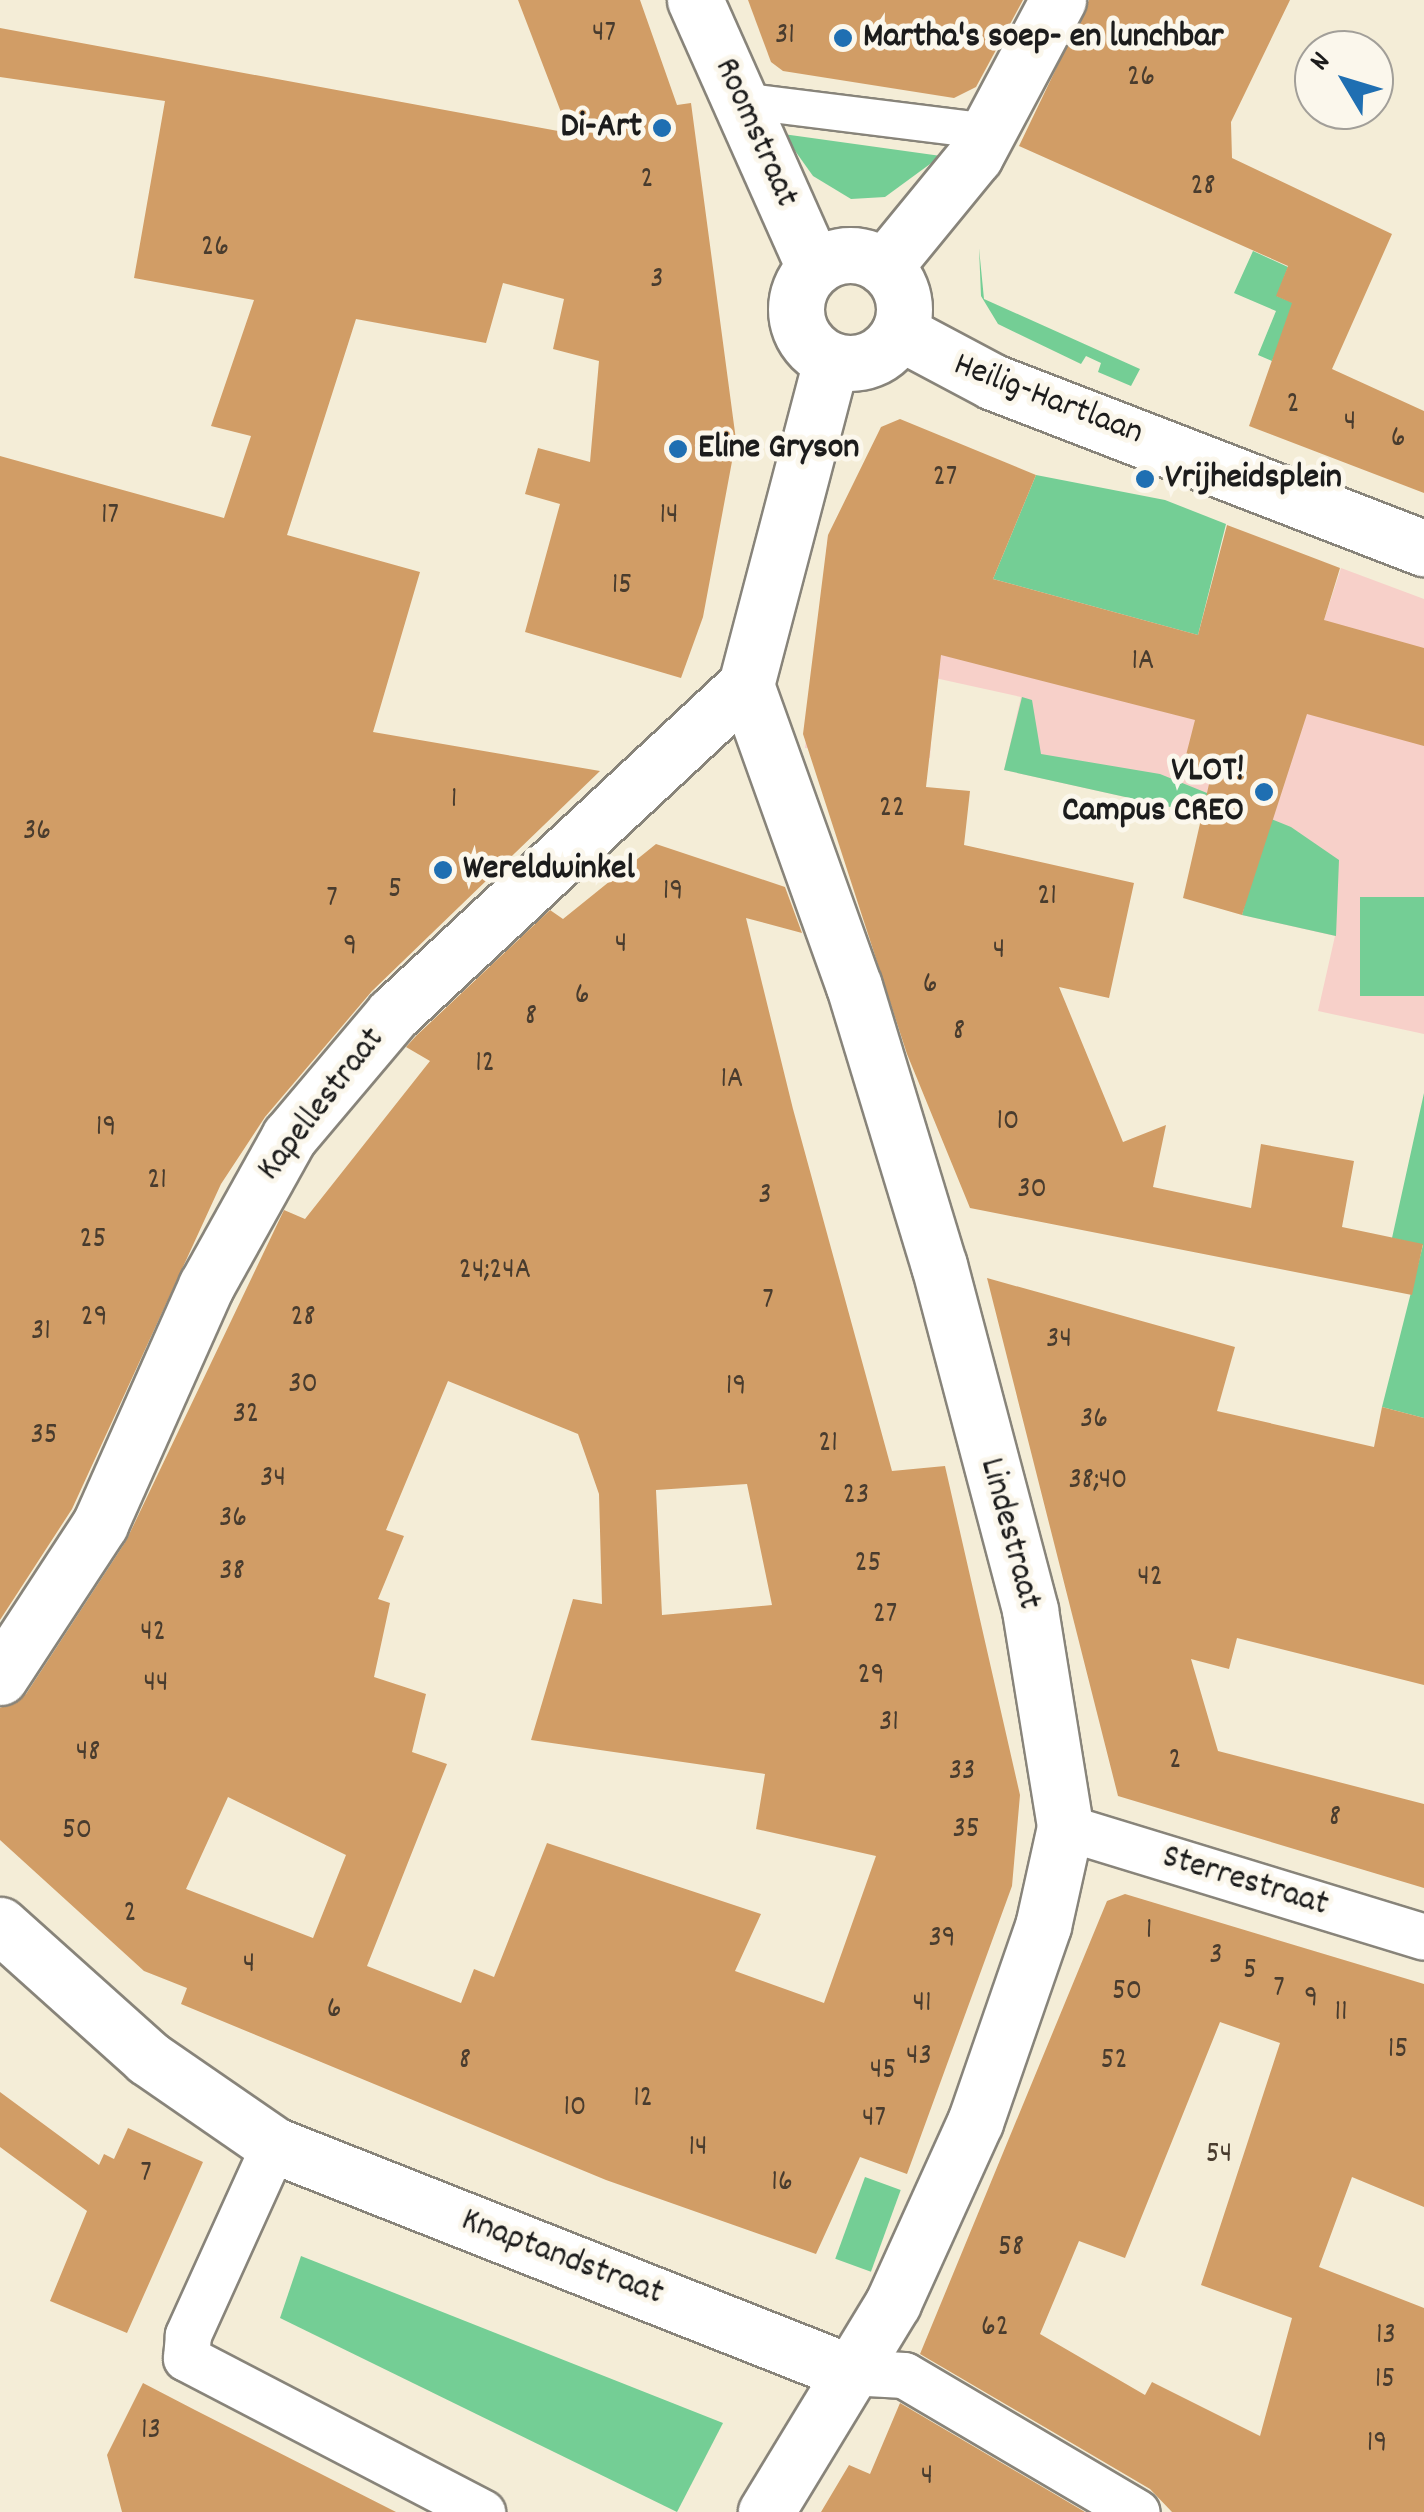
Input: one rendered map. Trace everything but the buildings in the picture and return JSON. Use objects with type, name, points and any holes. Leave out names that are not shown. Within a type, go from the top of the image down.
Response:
[{"type":"street","name":"Roomstraat","points":[[695,0],[814,267]]},
{"type":"street","points":[[884,267],[988,132],[1058,0]]},
{"type":"street","points":[[740,100],[988,132]]},
{"type":"street","points":[[850,254],[884,267],[901,290],[899,332],[863,361],[832,360],[805,341],[795,311],[814,267],[850,254]]},
{"type":"street","name":"Heilig-Hartlaan","points":[[899,332],[993,382],[1424,548]]},
{"type":"street","points":[[746,685],[832,360]]},
{"type":"street","name":"Kapellestraat","points":[[0,1677],[100,1524],[206,1286],[289,1136],[394,1014],[746,685]]},
{"type":"street","name":"Lindestraat","points":[[746,685],[854,986],[939,1266],[1030,1610],[1065,1827],[1043,1926],[975,2122],[893,2303],[766,2512]]},
{"type":"street","name":"Sterrestraat","points":[[1065,1827],[1424,1937]]},
{"type":"street","name":"Knaptandstraat","points":[[0,1925],[148,2058],[274,2146],[849,2372]]},
{"type":"street","points":[[274,2146],[188,2335],[186,2358],[482,2512]]},
{"type":"street","points":[[849,2372],[904,2375],[1137,2512]]},
{"type":"shaded area","name":"VLOT! Campus CREO","points":[[828,536],[1198,635],[1324,620],[1341,568],[1424,599],[1424,1034],[1318,1011],[1335,936],[1242,915],[1265,828],[1004,770],[1021,697],[935,678],[930,758],[805,748]]},
{"type":"green space","points":[[783,134],[941,156],[885,197],[851,199],[813,176]]},
{"type":"green space","points":[[979,248],[984,299],[1140,369],[1131,386],[1098,372],[1101,363],[1086,356],[1081,364],[998,324],[981,296]]},
{"type":"green space","points":[[1253,251],[1288,267],[1277,296],[1296,304],[1272,361],[1258,355],[1276,311],[1234,293]]},
{"type":"green space","points":[[1036,475],[1165,500],[1226,524],[1198,635],[993,579]]},
{"type":"green space","points":[[1022,697],[1032,700],[1041,754],[1160,774],[1291,827],[1339,860],[1336,936],[1242,915],[1265,828],[1004,770]]},
{"type":"green space","points":[[1360,897],[1424,897],[1424,996],[1360,996]]},
{"type":"green space","points":[[1424,1093],[1424,1418],[1382,1407],[1423,1245],[1392,1238]]},
{"type":"green space","points":[[865,2177],[901,2190],[871,2272],[835,2259]]},
{"type":"green space","points":[[301,2256],[723,2423],[677,2512],[280,2318]]},
{"type":"place","name":"Martha's soep- en lunchbar","points":[[843,38]]},
{"type":"place","name":"Di-Art","points":[[662,128]]},
{"type":"place","name":"Eline Gryson","points":[[678,449]]},
{"type":"place","name":"Vrijheidsplein","points":[[1145,479]]},
{"type":"place","name":"VLOT! Campus CREO","points":[[1264,792]]},
{"type":"place","name":"Wereldwinkel","points":[[443,870]]}]
